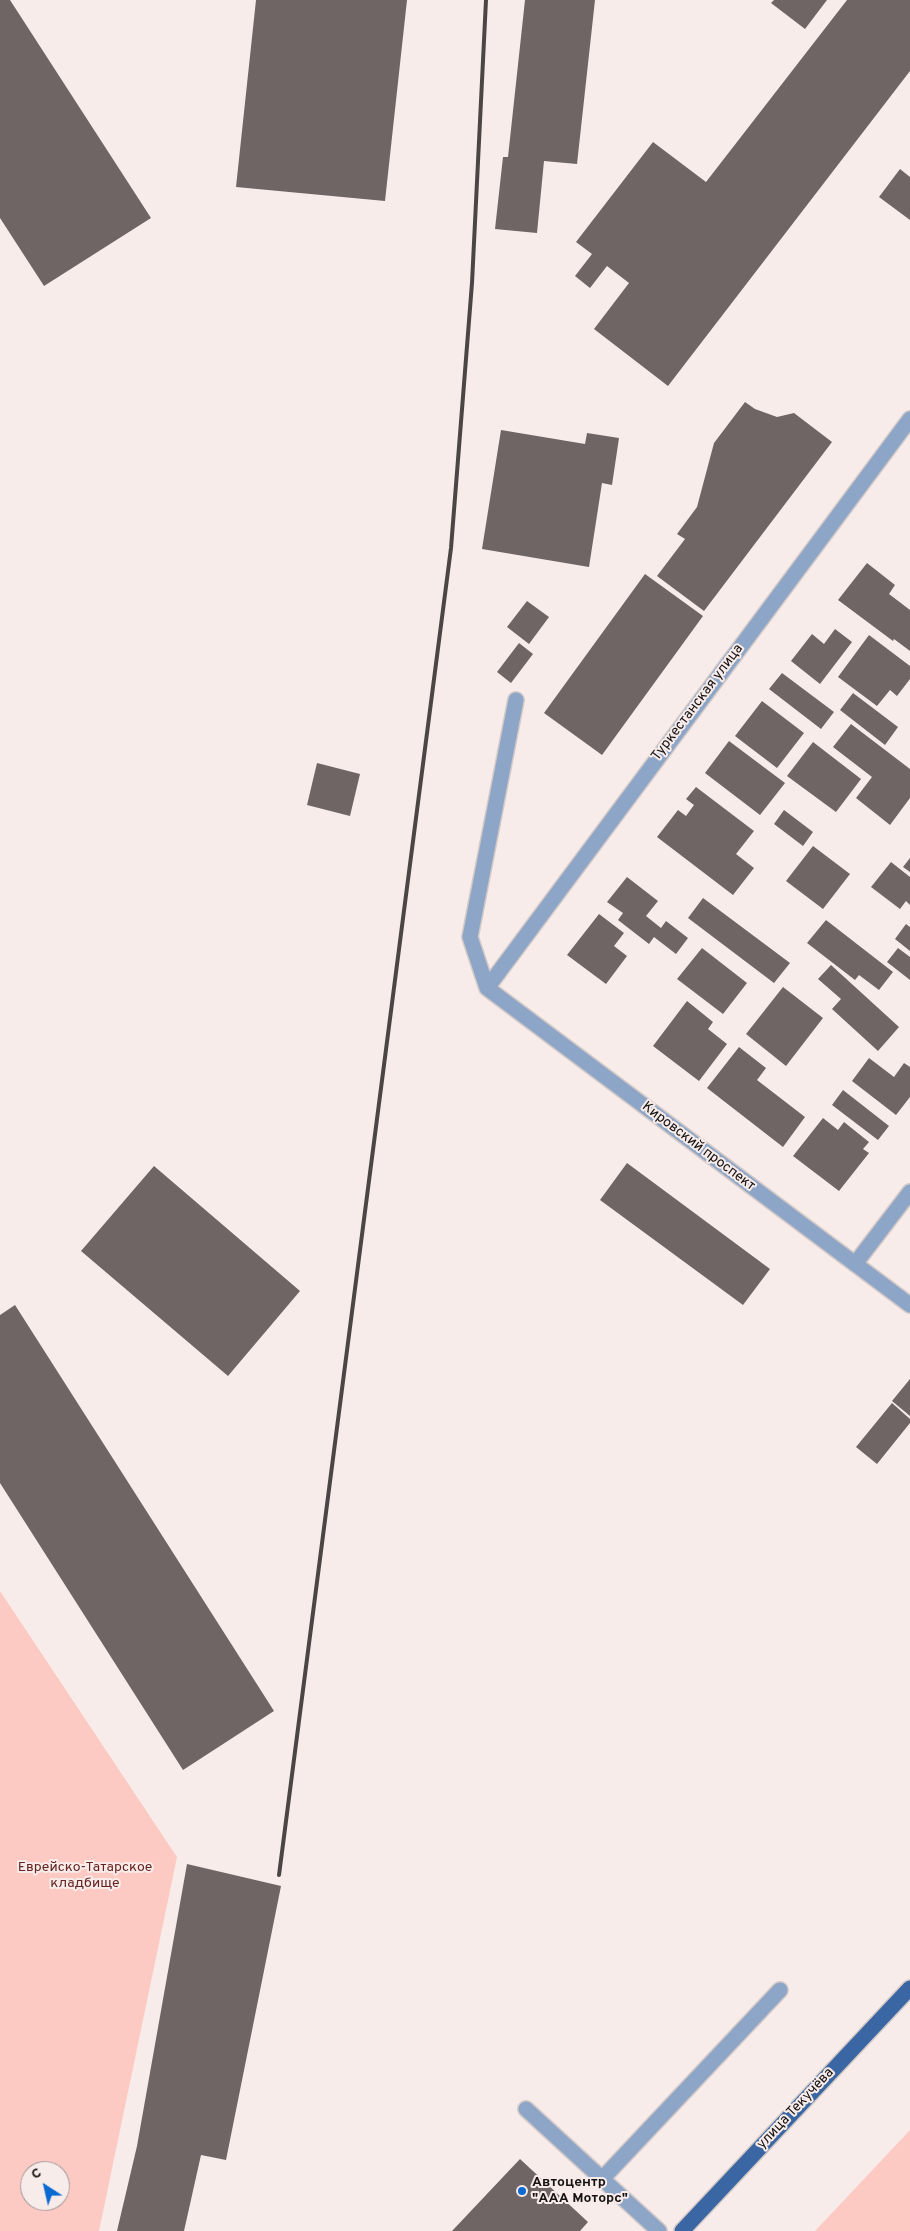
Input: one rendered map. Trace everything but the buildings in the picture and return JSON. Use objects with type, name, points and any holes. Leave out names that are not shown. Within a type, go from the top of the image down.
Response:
[{"type":"main road","name":"улица Текучёва","points":[[682,2231],[910,1988]]},
{"type":"street","name":"Туркестанская улица","points":[[487,988],[910,419]]},
{"type":"street","points":[[487,988],[470,937],[516,700]]},
{"type":"street","name":"Кировский проспект","points":[[487,988],[910,1305]]},
{"type":"street","points":[[855,1264],[910,1192]]},
{"type":"street","points":[[602,2179],[780,1990]]},
{"type":"street","points":[[526,2110],[659,2231]]},
{"type":"green space","name":"Еврейско-Татарское кладбище","points":[[0,1591],[177,1857],[99,2231],[0,2231]]},
{"type":"green space","points":[[910,2130],[910,2231],[815,2231]]},
{"type":"railway","points":[[279,1875],[451,548],[472,283],[486,0]]},
{"type":"place","name":"Автоцентр \"ААА Моторс\"","points":[[522,2191]]}]
